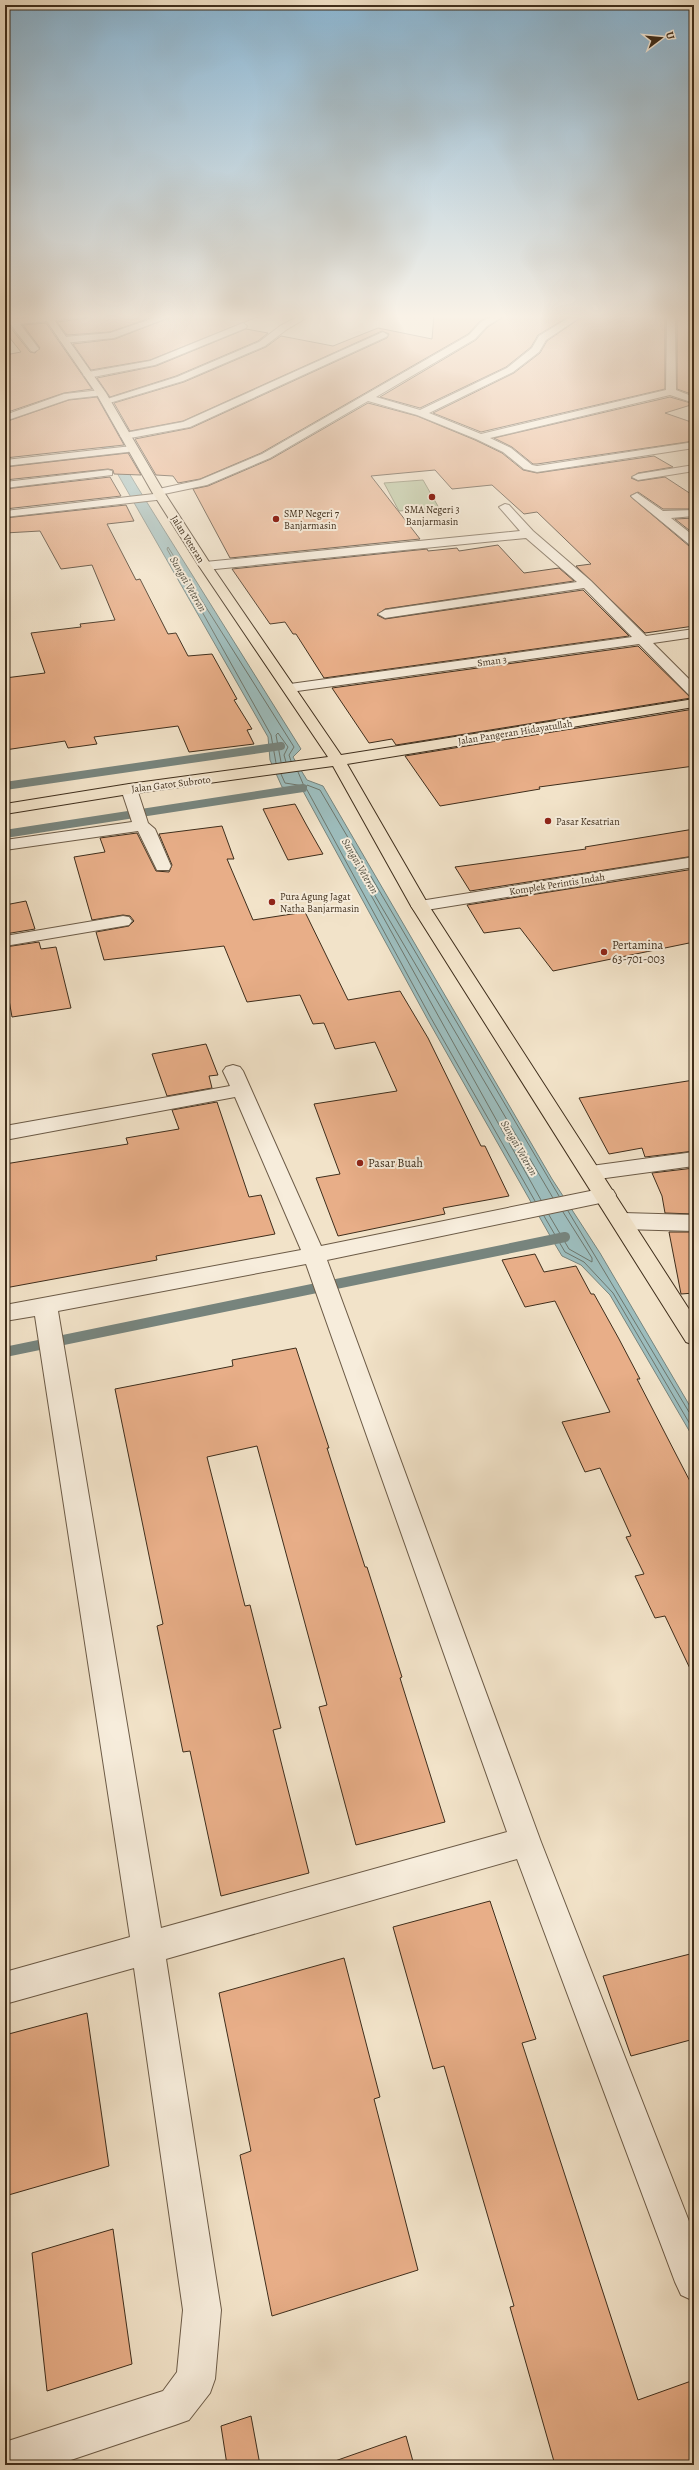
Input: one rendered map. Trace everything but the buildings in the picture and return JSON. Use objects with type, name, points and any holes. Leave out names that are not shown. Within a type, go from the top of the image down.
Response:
[{"type":"main road","name":"Jalan Veteran","points":[[121,429],[125,436],[127,449],[156,495],[290,688],[337,760],[420,906],[623,1221],[694,1336]]},
{"type":"main road","name":"Jalan Pangeran Hidayatullah","points":[[337,760],[694,703]]},
{"type":"main road","name":"Jalan Gatot Subroto","points":[[5,809],[129,789],[266,772],[337,760]]},
{"type":"street","points":[[125,436],[162,429]]},
{"type":"street","points":[[5,514],[128,500],[192,486],[233,471],[311,429]]},
{"type":"street","points":[[461,429],[507,450],[528,466],[537,469],[694,445]]},
{"type":"street","points":[[480,437],[513,429]]},
{"type":"street","points":[[5,463],[127,449]]},
{"type":"street","points":[[99,452],[112,480],[128,500]]},
{"type":"street","points":[[638,477],[694,468]]},
{"type":"street","points":[[5,485],[112,480]]},
{"type":"street","points":[[637,496],[694,542]]},
{"type":"street","points":[[505,508],[529,534],[587,584],[694,692]]},
{"type":"street","points":[[660,515],[694,513]]},
{"type":"street","points":[[205,566],[529,534]]},
{"type":"street","points":[[385,614],[587,584]]},
{"type":"street","name":"Sman 3","points":[[290,688],[694,633]]},
{"type":"street","points":[[129,789],[138,816],[147,829],[163,866]]},
{"type":"street","points":[[5,845],[138,816]]},
{"type":"street","name":"Komplek Perintis Indah","points":[[420,906],[694,862]]},
{"type":"street","points":[[5,941],[123,921]]},
{"type":"street","points":[[5,1133],[237,1081],[314,1255],[320,1276],[526,1842],[694,2282]]},
{"type":"street","points":[[591,1173],[694,1159]]},
{"type":"street","points":[[5,1312],[314,1255],[606,1195]]},
{"type":"street","points":[[623,1221],[694,1223]]},
{"type":"street","points":[[5,2462],[175,2406],[196,2379],[202,2310],[148,1950],[44,1305]]},
{"type":"street","points":[[5,1988],[148,1950],[526,1842]]},
{"type":"green space","points":[[423,480],[439,508],[399,511],[384,483]]},
{"type":"water","name":"Sungai Veteran","points":[[92,429],[103,429],[301,749],[293,757],[307,780],[323,786],[552,1179],[600,1253],[694,1413],[694,1439],[610,1295],[581,1265],[562,1256],[428,1020],[303,791],[282,787],[270,760],[268,737]]},
{"type":"waterway","points":[[5,786],[281,746]]},
{"type":"waterway","points":[[5,834],[303,788]]},
{"type":"waterway","points":[[5,1352],[565,1237]]},
{"type":"place","name":"SMA Negeri 3 Banjarmasin","points":[[432,497]]},
{"type":"place","name":"SMP Negeri 7 Banjarmasin","points":[[276,519]]},
{"type":"place","name":"Pasar Kesatrian","points":[[548,821]]},
{"type":"place","name":"Pura Agung Jagat Natha Banjarmasin","points":[[272,902]]},
{"type":"place","name":"Pertamina 63-701-003","points":[[604,952]]},
{"type":"place","name":"Pasar Buah","points":[[360,1163]]}]
